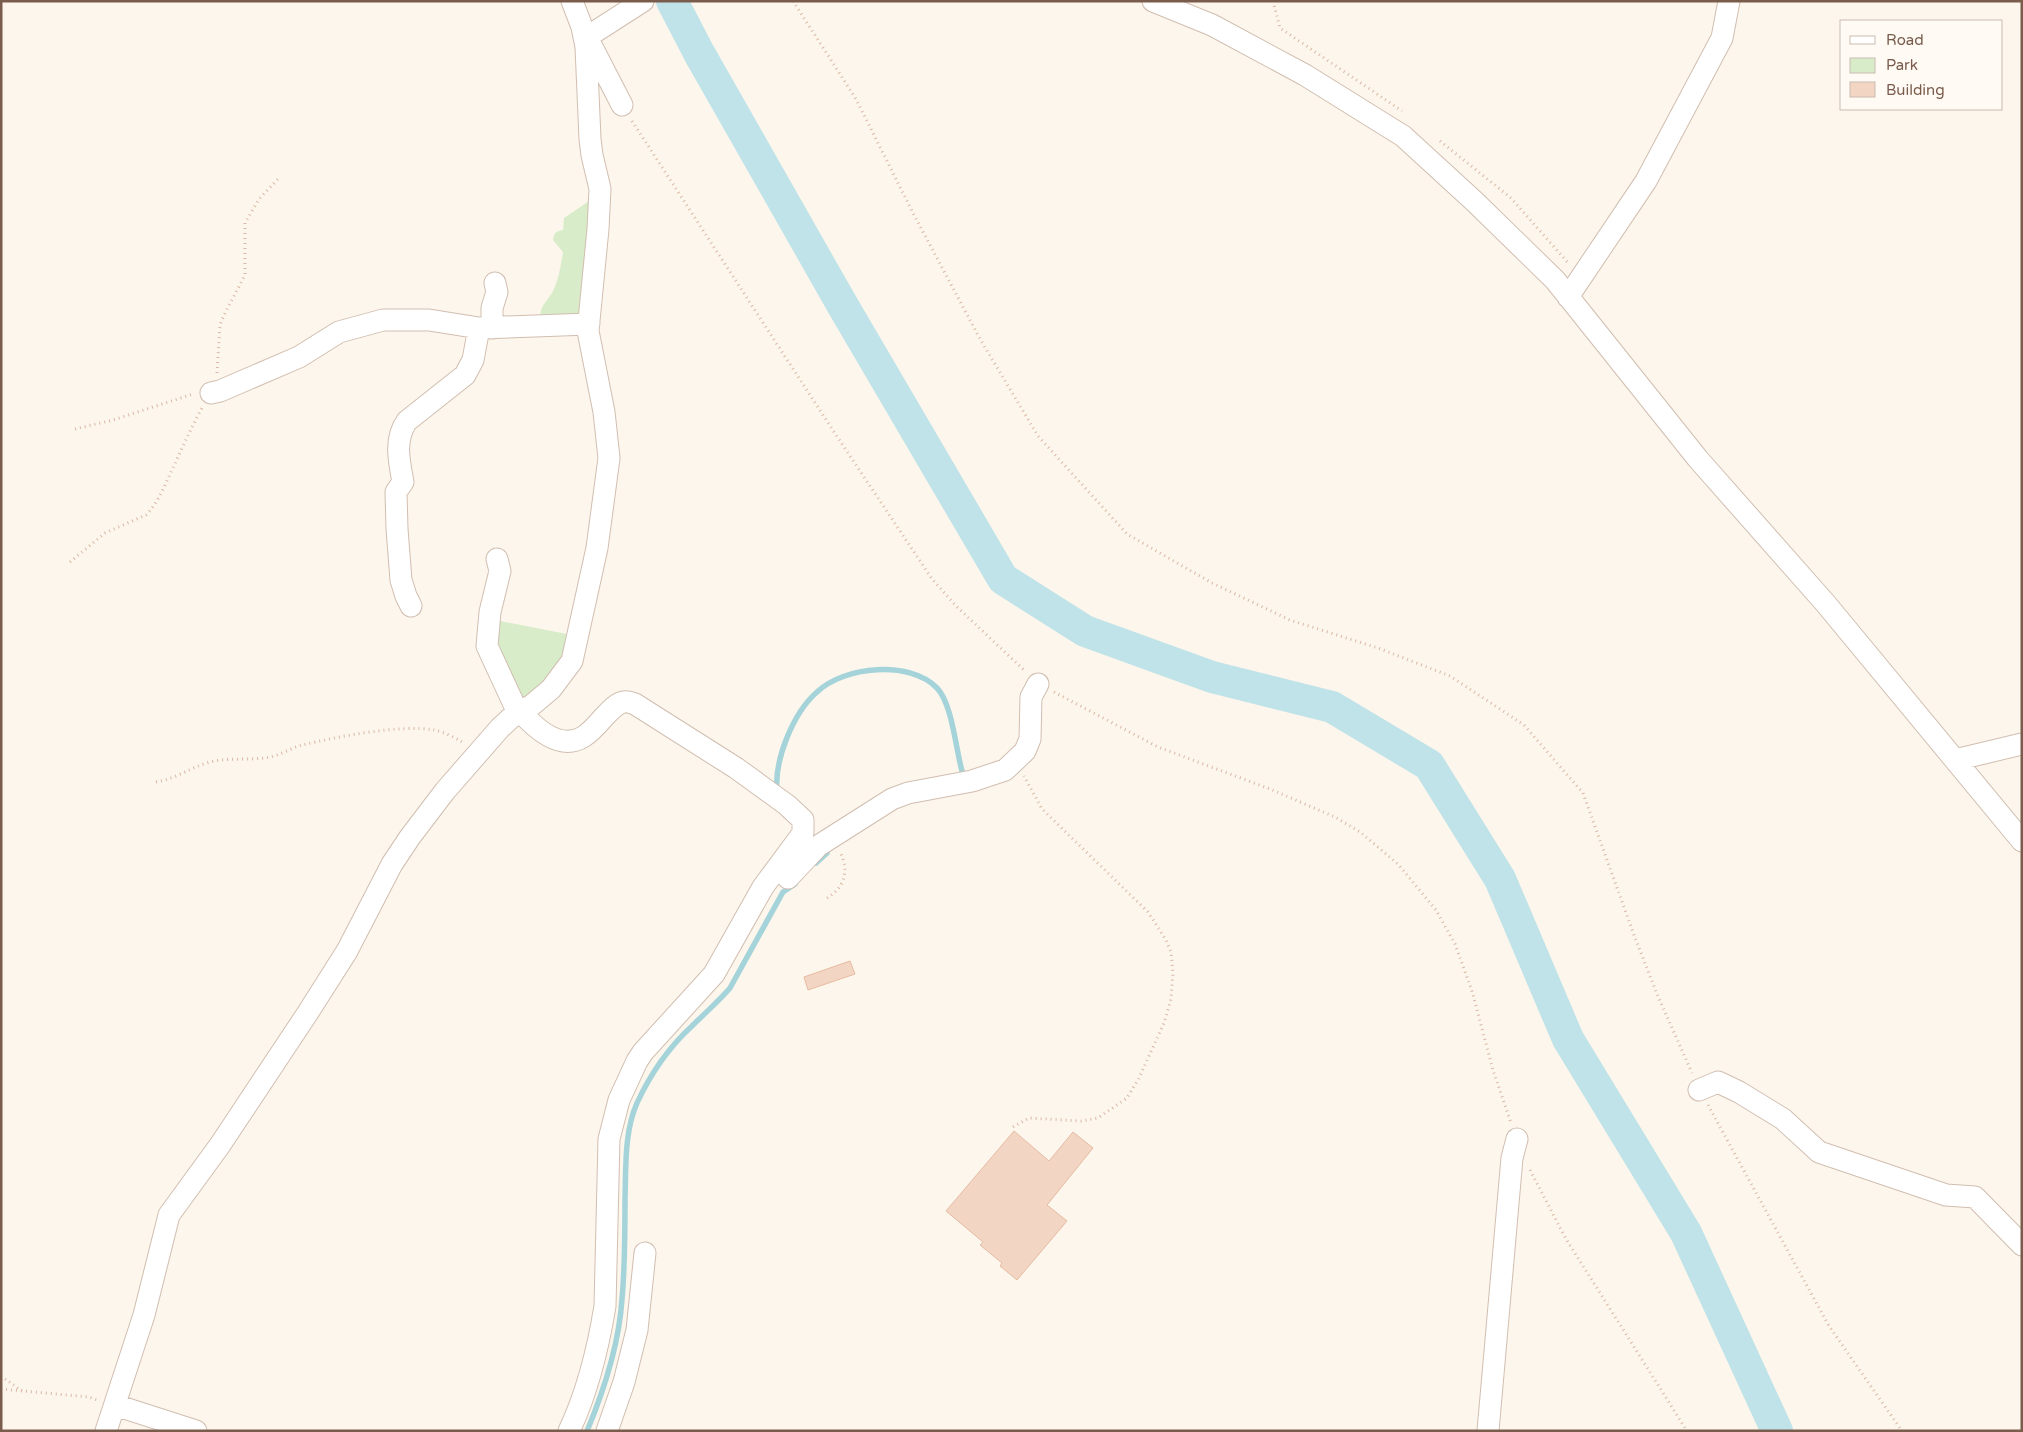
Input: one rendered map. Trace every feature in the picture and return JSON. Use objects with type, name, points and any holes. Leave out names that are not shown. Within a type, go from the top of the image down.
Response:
[{"type":"street","points":[[572,1],[584,32],[622,105]]},
{"type":"street","points":[[584,32],[608,24],[643,1]]},
{"type":"street","points":[[1153,1],[1212,25],[1288,66],[1403,136],[1481,208],[1555,280],[1698,459],[1826,604],[2022,841]]},
{"type":"street","points":[[1568,296],[1646,181],[1722,38],[1729,1]]},
{"type":"street","points":[[106,1431],[144,1315],[168,1215],[220,1145],[308,1014],[347,951],[392,864],[445,791],[500,728],[551,689],[572,661],[597,548],[609,450],[604,412],[588,331],[600,199],[592,155],[588,115],[587,56],[584,32]]},
{"type":"street","points":[[411,606],[401,580],[395,506],[396,492],[403,482],[398,449],[401,430],[407,421],[440,397],[465,375],[486,328],[497,292],[495,283]]},
{"type":"street","points":[[210,393],[220,391],[299,356],[338,332],[383,320],[429,320],[486,328],[588,324]]},
{"type":"street","points":[[497,559],[500,571],[490,612],[487,646],[520,713],[532,725],[548,736],[562,741],[573,741],[583,738],[616,706],[623,702],[635,704],[736,768],[788,804],[802,820],[804,827],[803,833],[763,887],[714,974],[643,1052],[619,1100],[609,1139],[605,1306],[602,1326],[592,1370],[569,1431]]},
{"type":"street","points":[[788,878],[818,846],[892,799],[908,793],[989,776],[1005,770],[1025,752],[1030,739],[1031,697],[1038,684]]},
{"type":"street","points":[[1954,760],[2022,744]]},
{"type":"street","points":[[1700,1090],[1718,1082],[1739,1092],[1782,1119],[1819,1152],[1946,1195],[1975,1197],[2022,1245]]},
{"type":"street","points":[[1488,1431],[1512,1158],[1516,1139]]},
{"type":"street","points":[[607,1431],[624,1382],[637,1330],[645,1253]]},
{"type":"street","points":[[115,1406],[196,1431]]},
{"type":"path","points":[[793,1],[856,99],[913,213],[980,339],[1038,436],[1127,534],[1212,583],[1290,620],[1378,648],[1450,676],[1524,725],[1583,793],[1637,944],[1700,1090],[1829,1326],[1902,1431]]},
{"type":"path","points":[[622,105],[836,435],[932,579],[956,606],[1038,684],[1158,747],[1262,786],[1335,817],[1360,832],[1398,864],[1426,897],[1450,933],[1472,992],[1493,1070],[1516,1139],[1545,1201],[1566,1239],[1687,1431]]},
{"type":"path","points":[[70,562],[105,533],[146,515],[160,496],[191,428],[210,393],[218,365],[220,326],[245,275],[245,223],[259,199],[280,177]]},
{"type":"path","points":[[75,429],[113,420],[197,393],[210,393]]},
{"type":"path","points":[[156,782],[170,779],[202,764],[218,760],[269,757],[304,745],[336,738],[402,730],[425,729],[444,733],[462,742],[476,754]]},
{"type":"path","points":[[1013,1127],[1029,1118],[1081,1121],[1098,1118],[1127,1098],[1139,1078],[1164,1023],[1171,999],[1173,973],[1171,952],[1166,940],[1148,912],[1042,809],[1016,760]]},
{"type":"path","points":[[1,1376],[23,1391]]},
{"type":"path","points":[[1,1389],[89,1397],[115,1406]]},
{"type":"green space","points":[[595,197],[583,315],[540,317],[543,305],[552,293],[559,276],[563,252],[553,240],[554,236],[557,232],[563,230],[564,218]]},
{"type":"green space","points":[[495,620],[572,635],[556,674],[523,702],[495,650]]},
{"type":"building","points":[[850,961],[855,974],[808,990],[804,977]]},
{"type":"building","points":[[1014,1131],[1049,1161],[1073,1132],[1093,1148],[1047,1205],[1067,1221],[1017,1280],[1000,1266],[1002,1263],[980,1245],[983,1242],[946,1211]]},
{"type":"waterway","points":[[672,1],[699,53],[843,306],[1003,579],[1085,631],[1212,677],[1332,707],[1429,765],[1500,879],[1568,1039],[1686,1233],[1777,1431]]},
{"type":"waterway","points":[[777,792],[777,779],[782,752],[793,724],[808,701],[829,683],[843,676],[877,670],[911,673],[925,679],[937,688],[950,715],[962,771]]},
{"type":"waterway","points":[[816,863],[827,853]]},
{"type":"waterway","points":[[587,1431],[600,1399],[618,1333],[623,1287],[626,1151],[630,1126],[637,1103],[654,1072],[668,1052],[730,988],[783,892],[795,884]]}]
